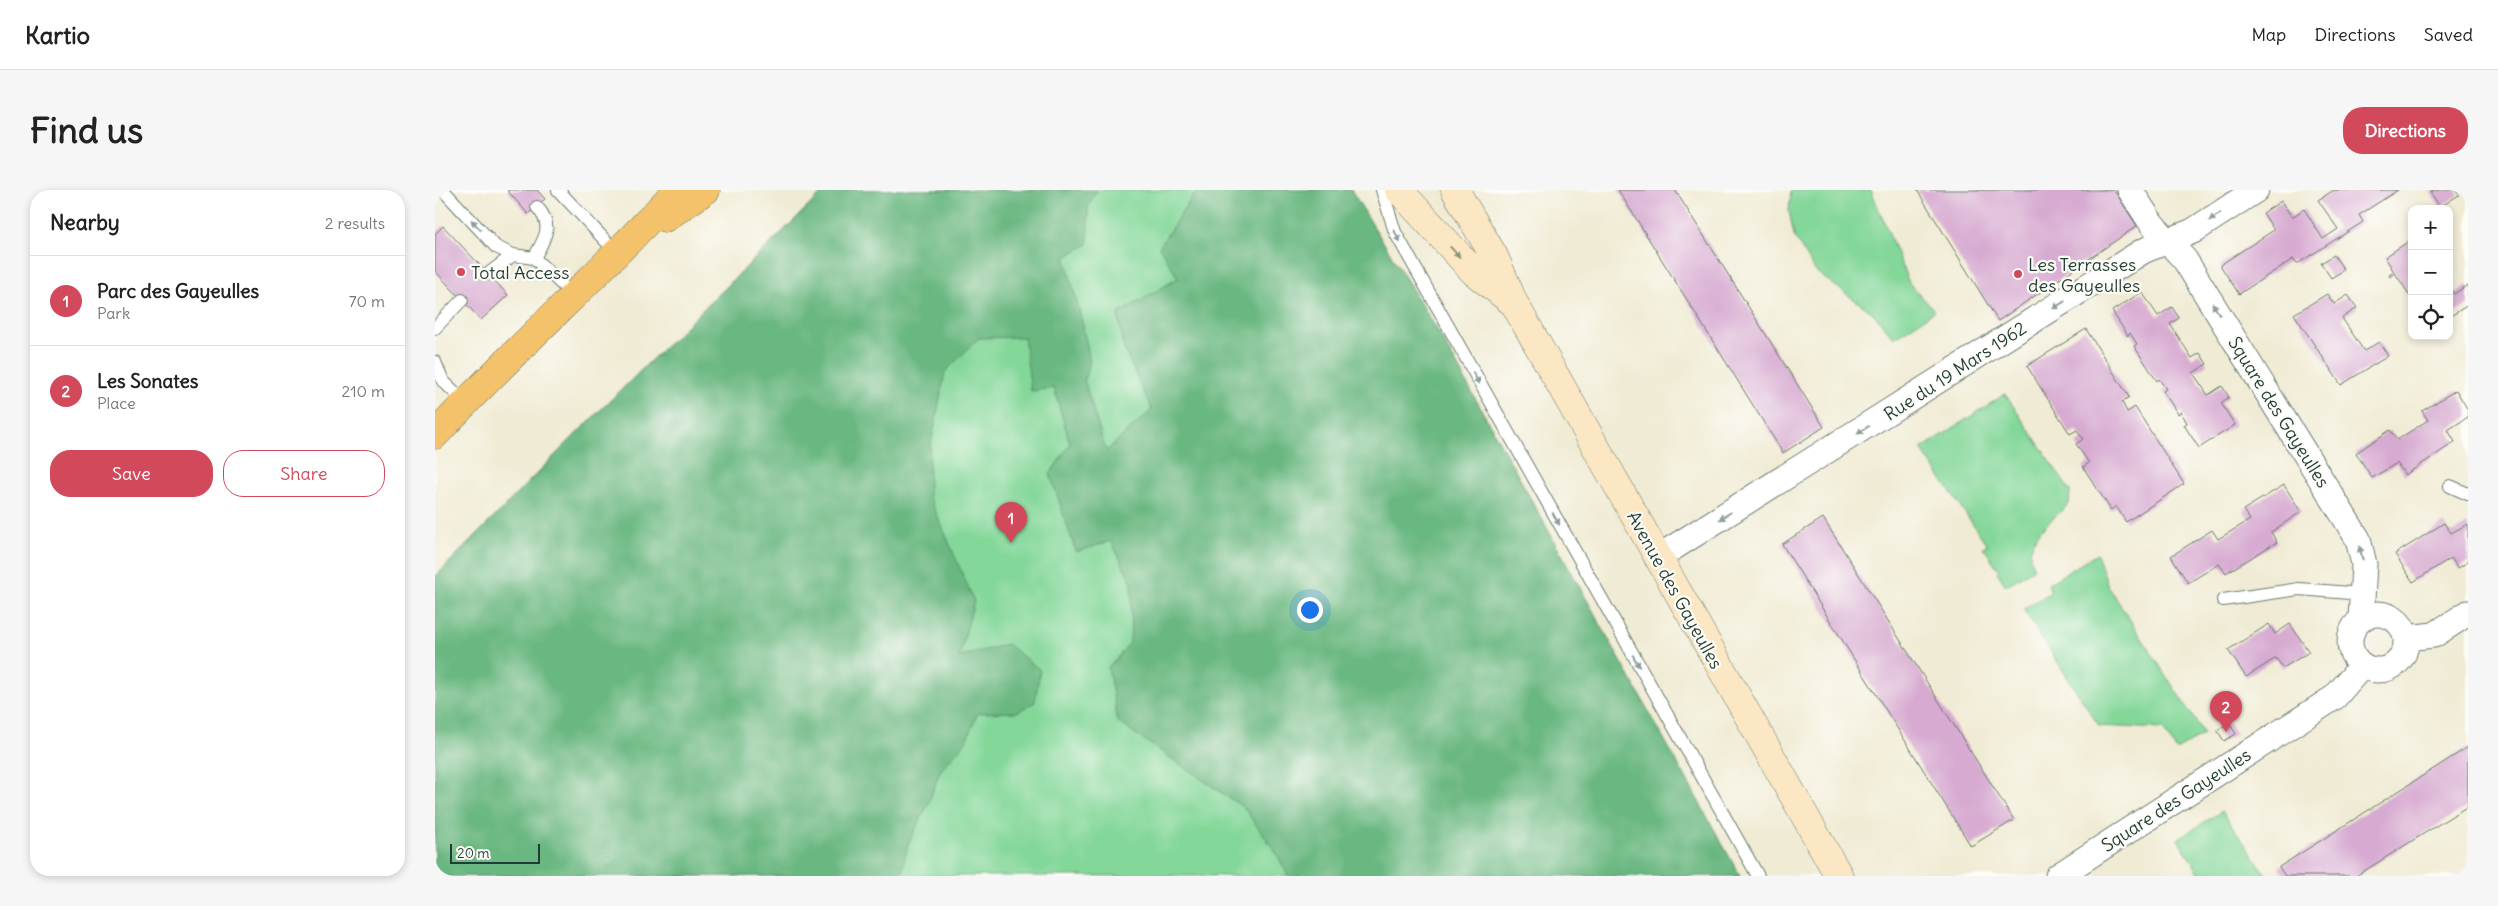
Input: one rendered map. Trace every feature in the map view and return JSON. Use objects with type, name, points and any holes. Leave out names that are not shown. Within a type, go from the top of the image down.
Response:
[{"type":"main road","points":[[435,435],[465,402],[623,249],[677,190]]},
{"type":"main road","points":[[623,249],[706,190]]},
{"type":"street","name":"Avenue des Gayeulles","points":[[1455,190],[1494,256],[1513,303],[1839,876]]},
{"type":"street","name":"Square des Gayeulles","points":[[2130,190],[2152,224],[2185,260],[2357,539],[2364,564],[2361,619]]},
{"type":"street","name":"Rue du 19 Mars 1962","points":[[1657,558],[2143,251],[2193,231],[2256,190]]},
{"type":"street","name":"Avenue des Gayeulles","points":[[1398,191],[1473,271],[1513,303]]},
{"type":"street","points":[[2406,638],[2434,635],[2468,613]]},
{"type":"street","points":[[2380,614],[2389,616],[2397,621],[2406,638],[2406,648],[2397,664],[2379,670],[2362,666],[2355,659],[2350,642],[2351,634],[2361,619],[2380,614]]},
{"type":"street","name":"Square des Gayeulles","points":[[2058,876],[2335,697],[2362,666]]},
{"type":"lane","points":[[443,190],[496,247],[513,256],[535,258],[574,296]]},
{"type":"lane","points":[[558,190],[623,249]]},
{"type":"lane","points":[[1398,191],[1395,232],[1758,876]]},
{"type":"lane","points":[[535,258],[547,234],[545,216],[537,207]]},
{"type":"lane","points":[[488,274],[513,256]]},
{"type":"lane","points":[[435,328],[462,300]]},
{"type":"lane","points":[[435,362],[443,381],[465,402]]},
{"type":"lane","points":[[2450,486],[2468,494]]},
{"type":"lane","points":[[2223,600],[2299,589],[2363,594]]},
{"type":"green space","points":[[825,190],[1351,190],[1435,326],[1740,876],[435,876],[435,577],[569,441]]},
{"type":"green space","points":[[825,190],[1097,190],[1088,207],[1088,244],[1065,257],[1082,321],[1090,361],[1084,380],[1106,451],[1152,410],[1124,349],[1118,314],[1178,278],[1159,247],[1192,197],[1201,190],[1351,190],[1435,326],[1740,876],[1288,876],[1277,854],[1244,808],[1118,722],[1108,668],[1130,643],[1132,583],[1111,541],[1076,552],[1050,474],[1070,444],[1054,388],[1031,391],[1024,337],[979,338],[945,372],[929,455],[929,496],[974,601],[959,657],[1007,644],[1040,670],[1035,702],[1017,712],[978,713],[965,743],[940,771],[929,802],[908,844],[901,876],[435,876],[435,577],[569,441]]},
{"type":"green space","points":[[1791,190],[1871,190],[1909,283],[1935,311],[1894,338],[1873,313],[1816,272],[1794,236],[1789,211]]},
{"type":"green space","points":[[2005,394],[2070,491],[2069,504],[2047,525],[2034,541],[2031,559],[2034,568],[2006,586],[1997,572],[1999,570],[1983,547],[1987,545],[1921,449]]},
{"type":"green space","points":[[2097,554],[2108,586],[2204,734],[2176,750],[2163,729],[2099,726],[2023,609],[2051,592],[2048,584]]},
{"type":"green space","points":[[2222,811],[2267,876],[2201,876],[2178,839]]},
{"type":"building","points":[[507,190],[537,190],[545,199],[528,214]]},
{"type":"building","points":[[1618,190],[1675,190],[1824,427],[1783,453]]},
{"type":"building","name":"Les Terrasses des Gayeulles","points":[[1917,190],[2114,190],[2137,226],[1998,321]]},
{"type":"building","points":[[2334,190],[2398,190],[2359,215],[2363,222],[2297,264],[2293,259],[2239,294],[2220,265],[2274,230],[2263,213],[2281,201],[2292,217],[2304,209],[2323,239],[2338,229],[2318,200]]},
{"type":"building","points":[[2433,190],[2455,190],[2459,195],[2443,205],[2439,205],[2430,192]]},
{"type":"building","name":"Total Access","points":[[443,226],[508,295],[481,320],[435,271],[435,234]]},
{"type":"building","points":[[2408,242],[2408,293],[2395,273],[2390,277],[2389,275],[2394,272],[2385,257]]},
{"type":"building","points":[[2334,255],[2344,270],[2331,278],[2321,263]]},
{"type":"building","points":[[2468,285],[2468,305],[2453,314],[2453,293],[2454,294]]},
{"type":"building","points":[[2142,292],[2158,316],[2172,307],[2179,318],[2170,324],[2192,358],[2200,353],[2207,364],[2193,373],[2208,395],[2222,386],[2229,397],[2221,403],[2235,425],[2199,448],[2184,425],[2187,423],[2181,412],[2178,414],[2163,391],[2166,389],[2159,379],[2157,381],[2134,346],[2137,344],[2130,333],[2128,336],[2112,311]]},
{"type":"building","points":[[2327,294],[2334,304],[2348,295],[2357,308],[2342,318],[2364,351],[2379,342],[2388,356],[2341,385],[2294,314]]},
{"type":"building","points":[[2086,329],[2129,397],[2122,402],[2127,412],[2135,407],[2184,484],[2126,522],[2116,506],[2111,510],[2083,467],[2089,463],[2076,444],[2083,439],[2077,430],[2070,434],[2027,366]]},
{"type":"building","points":[[2456,390],[2468,410],[2468,417],[2448,430],[2455,442],[2405,475],[2397,463],[2372,478],[2356,453],[2390,430],[2397,440],[2428,420],[2422,411]]},
{"type":"building","points":[[2284,485],[2301,512],[2271,532],[2277,542],[2226,573],[2219,564],[2188,583],[2171,556],[2212,530],[2218,539],[2250,520],[2243,510]]},
{"type":"building","points":[[1823,518],[2014,820],[1971,846],[1782,544]]},
{"type":"building","points":[[2444,523],[2451,533],[2468,524],[2468,562],[2458,568],[2451,558],[2413,582],[2395,554]]},
{"type":"building","points":[[2269,624],[2275,634],[2290,624],[2309,652],[2283,668],[2276,658],[2246,677],[2228,650]]},
{"type":"building","points":[[2229,723],[2236,734],[2224,741],[2217,730]]},
{"type":"building","points":[[2468,747],[2468,806],[2356,876],[2285,876],[2279,867]]},
{"type":"place","name":"Total Access","points":[[461,272]]},
{"type":"place","name":"Les Terrasses des Gayeulles","points":[[2018,274]]},
{"type":"place","name":"Parc des Gayeulles","points":[[1011,543]]},
{"type":"place","name":"Les Sonates","points":[[2226,732]]}]
